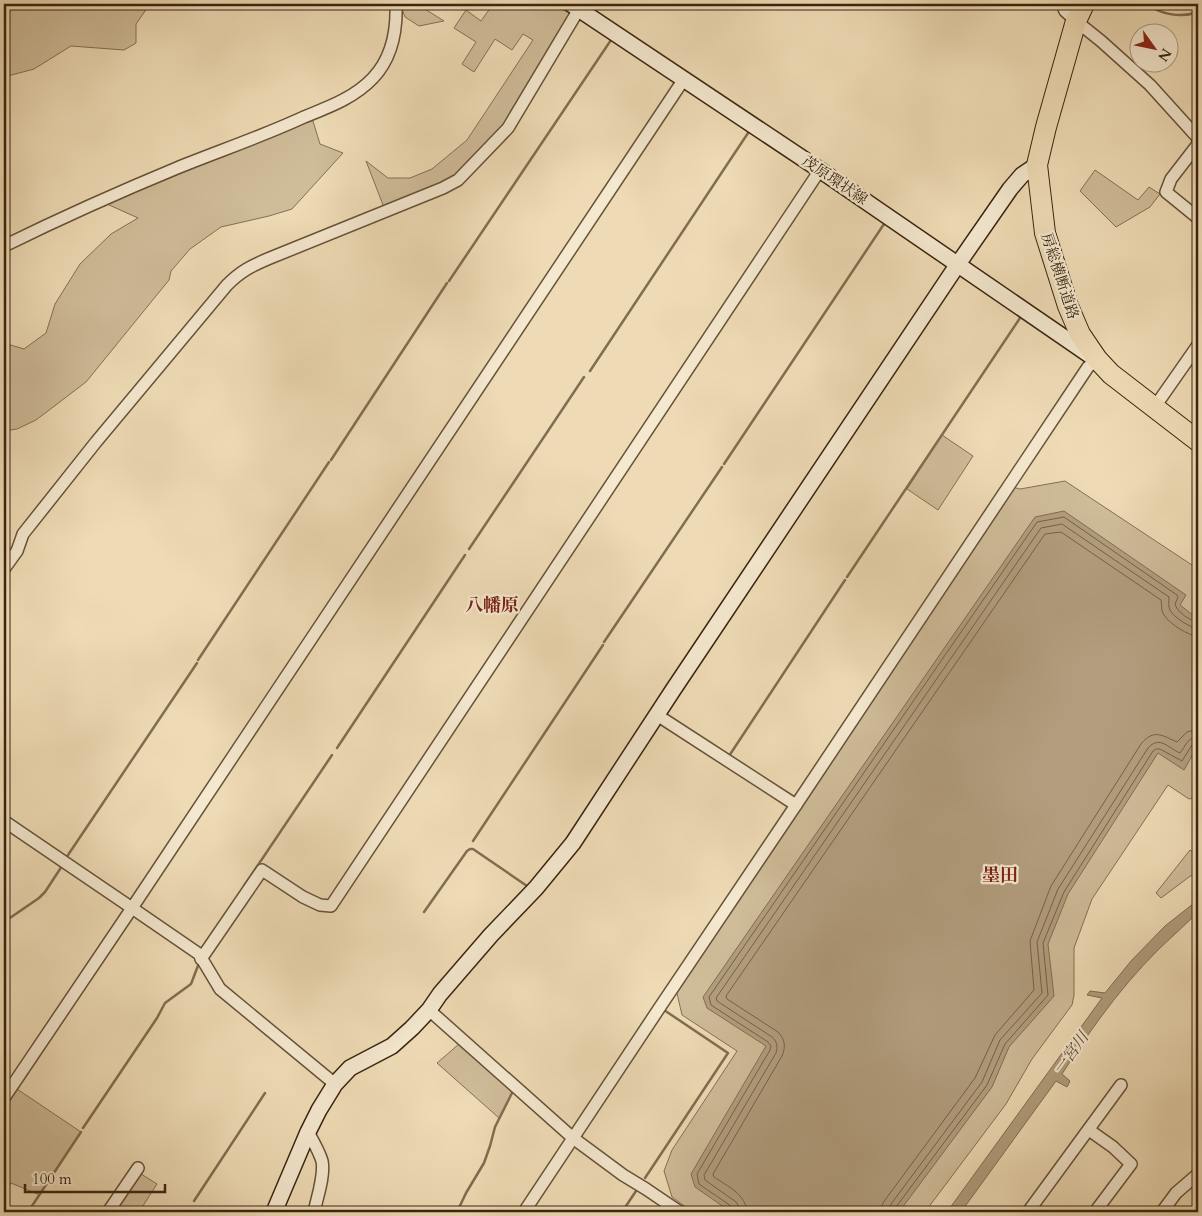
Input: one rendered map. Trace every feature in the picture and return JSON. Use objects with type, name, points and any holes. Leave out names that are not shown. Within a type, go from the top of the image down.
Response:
[{"type":"highway","name":"房総横断道路","points":[[1080,12],[1036,165],[1045,233],[1068,306],[1080,334],[1097,359],[1111,374],[1198,441]]},
{"type":"street","points":[[4,246],[51,223],[178,168],[347,99],[374,77],[386,58],[396,31],[396,4]]},
{"type":"street","points":[[1062,4],[1066,11],[1080,12],[1101,41],[1150,85],[1198,138]]},
{"type":"street","points":[[4,569],[17,552],[23,534],[96,442],[238,274],[248,267],[443,188],[458,180],[508,128],[577,5]]},
{"type":"street","name":"茂原環状線","points":[[577,5],[1097,359]]},
{"type":"street","points":[[4,1098],[684,79]]},
{"type":"street","points":[[1198,144],[1171,179],[1166,192],[1198,218]]},
{"type":"street","points":[[274,1212],[308,1132],[319,1110],[336,1084],[350,1068],[392,1046],[412,1028],[573,844],[958,264],[1010,189],[1022,175],[1036,165]]},
{"type":"street","points":[[202,959],[262,870],[303,897],[320,905],[331,906],[820,170]]},
{"type":"street","points":[[1154,408],[1198,345]]},
{"type":"street","points":[[524,1212],[1088,367],[1097,359]]},
{"type":"street","points":[[657,715],[796,805]]},
{"type":"street","points":[[4,821],[199,954],[220,989],[336,1084]]},
{"type":"street","points":[[429,1010],[573,1138],[623,1175],[680,1212]]},
{"type":"street","points":[[1030,1211],[1121,1085]]},
{"type":"street","points":[[1089,1130],[1113,1147],[1130,1164],[1095,1212]]},
{"type":"street","points":[[308,1132],[322,1162],[322,1176],[314,1212]]},
{"type":"street","points":[[108,1212],[138,1168]]},
{"type":"street","points":[[1162,1212],[1176,1193],[1198,1174]]},
{"type":"shaded area","points":[[4,4],[150,4],[136,24],[136,43],[124,50],[71,46],[34,69],[4,77]]},
{"type":"shaded area","points":[[400,4],[417,4],[444,21],[419,26],[405,17]]},
{"type":"shaded area","points":[[493,4],[551,4],[573,14],[505,128],[454,178],[385,210],[366,161],[388,178],[410,178],[432,169],[467,140],[533,40],[523,34],[512,50],[495,39],[474,72],[462,64],[476,42],[454,28],[466,10],[481,21]]},
{"type":"shaded area","points":[[312,118],[320,144],[343,153],[292,209],[221,227],[190,249],[171,271],[169,280],[86,382],[36,420],[17,429],[4,431],[4,343],[24,349],[46,333],[55,304],[80,264],[111,234],[138,218],[107,204]]},
{"type":"shaded area","points":[[1095,170],[1138,200],[1149,187],[1160,194],[1150,207],[1116,227],[1080,191]]},
{"type":"shaded area","points":[[942,435],[973,456],[938,510],[907,489]]},
{"type":"shaded area","points":[[1065,481],[1198,569],[1198,794],[1189,799],[1168,785],[1092,899],[1074,948],[1074,995],[1072,1005],[1032,1059],[1006,1104],[925,1212],[693,1212],[672,1197],[664,1171],[672,1150],[737,1051],[682,1015],[676,989],[1012,487],[1020,489]]},
{"type":"shaded area","points":[[1190,850],[1198,856],[1198,872],[1161,898],[1156,893]]},
{"type":"shaded area","points":[[459,1044],[513,1091],[499,1118],[437,1063]]},
{"type":"shaded area","points":[[14,1087],[81,1132],[40,1195],[11,1183],[8,1188],[4,1186],[4,1103]]},
{"type":"shaded area","points":[[138,1172],[157,1184],[139,1212],[114,1212]]},
{"type":"water","points":[[1064,511],[1186,595],[1180,605],[1198,619],[1198,745],[1184,770],[1158,753],[1068,894],[1048,944],[1054,996],[1009,1047],[992,1087],[899,1212],[731,1212],[695,1187],[691,1174],[766,1046],[707,1008],[703,997],[1035,517]]},
{"type":"water","name":"一宮川","points":[[1198,900],[1198,913],[1143,966],[1114,1000],[1087,1037],[1062,1074],[1070,1081],[1067,1087],[1056,1081],[961,1212],[947,1212],[1102,998],[1087,995],[1090,991],[1105,993],[1131,961],[1165,926]]},
{"type":"waterway","points":[[1147,4],[1165,13],[1185,15],[1198,12]]},
{"type":"waterway","points":[[449,281],[613,37]]},
{"type":"waterway","points":[[590,371],[750,130]]},
{"type":"waterway","points":[[724,464],[886,221]]},
{"type":"waterway","points":[[331,460],[447,283]]},
{"type":"waterway","points":[[847,577],[1022,315]]},
{"type":"waterway","points":[[469,549],[584,377]]},
{"type":"waterway","points":[[198,660],[329,462]]},
{"type":"waterway","points":[[604,642],[722,467]]},
{"type":"waterway","points":[[337,748],[465,555]]},
{"type":"waterway","points":[[729,756],[845,580]]},
{"type":"waterway","points":[[473,841],[603,645]]},
{"type":"waterway","points":[[66,858],[197,663]]},
{"type":"waterway","points":[[244,886],[332,755]]},
{"type":"waterway","points":[[424,912],[470,849],[473,849],[527,886]]},
{"type":"waterway","points":[[4,922],[39,898],[62,866]]},
{"type":"waterway","points":[[83,1128],[157,1018],[165,1003],[191,984],[199,963]]},
{"type":"waterway","points":[[645,1178],[728,1053],[663,1011]]},
{"type":"waterway","points":[[457,1212],[484,1163],[495,1127],[513,1091]]},
{"type":"waterway","points":[[194,1201],[265,1093]]},
{"type":"waterway","points":[[28,1212],[81,1132]]},
{"type":"waterway","points":[[622,1212],[636,1191]]},
{"type":"waterway","points":[[186,1212],[190,1207]]},
{"type":"district","name":"八幡原","points":[[492,605]]},
{"type":"district","name":"墨田","points":[[1000,875]]}]
